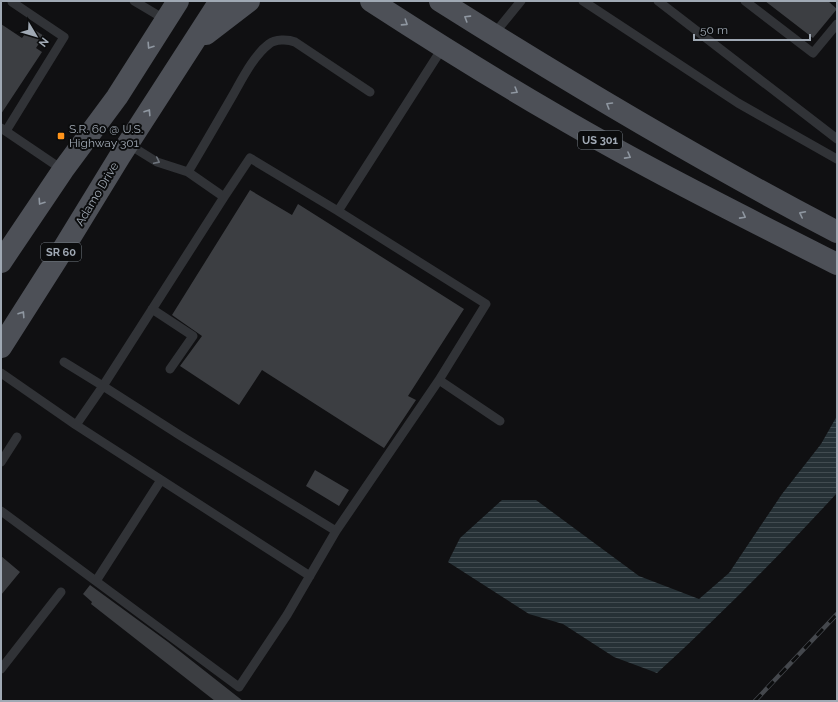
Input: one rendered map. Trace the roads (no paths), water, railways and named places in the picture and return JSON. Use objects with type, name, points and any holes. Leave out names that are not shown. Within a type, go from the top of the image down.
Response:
[{"type":"main road","points":[[1,262],[63,170],[117,97],[178,1]]},
{"type":"main road","name":"Adamo Drive","points":[[1,347],[128,144],[220,1]]},
{"type":"main road","points":[[192,44],[250,1]]},
{"type":"main road","name":"US 301","points":[[371,1],[443,47],[554,114],[646,166],[837,264]]},
{"type":"main road","name":"US 301","points":[[440,1],[690,153],[837,232]]},
{"type":"lane","points":[[134,1],[166,20]]},
{"type":"lane","points":[[494,35],[520,1]]},
{"type":"lane","points":[[583,1],[738,103],[837,159]]},
{"type":"lane","points":[[658,1],[837,139]]},
{"type":"lane","points":[[744,1],[813,53],[837,24]]},
{"type":"lane","points":[[12,2],[64,37],[3,130],[63,170]]},
{"type":"lane","points":[[188,172],[241,81],[255,59],[269,43],[282,40],[290,40],[295,42],[370,92]]},
{"type":"lane","points":[[338,212],[443,47]]},
{"type":"lane","points":[[128,144],[157,162],[188,172],[224,197]]},
{"type":"lane","points":[[1,511],[238,687],[286,616],[336,531],[439,380],[486,304],[250,158],[103,386],[76,425]]},
{"type":"lane","points":[[152,309],[193,336],[170,370]]},
{"type":"lane","points":[[64,362],[336,531]]},
{"type":"lane","points":[[1,373],[76,425],[310,576]]},
{"type":"lane","points":[[439,380],[500,421]]},
{"type":"lane","points":[[1,462],[17,437]]},
{"type":"lane","points":[[96,581],[161,480]]},
{"type":"lane","points":[[1,669],[62,592]]},
{"type":"railway","points":[[755,701],[837,614]]},
{"type":"place","name":"S.R. 60 @ U.S. Highway 301","points":[[61,136]]}]
